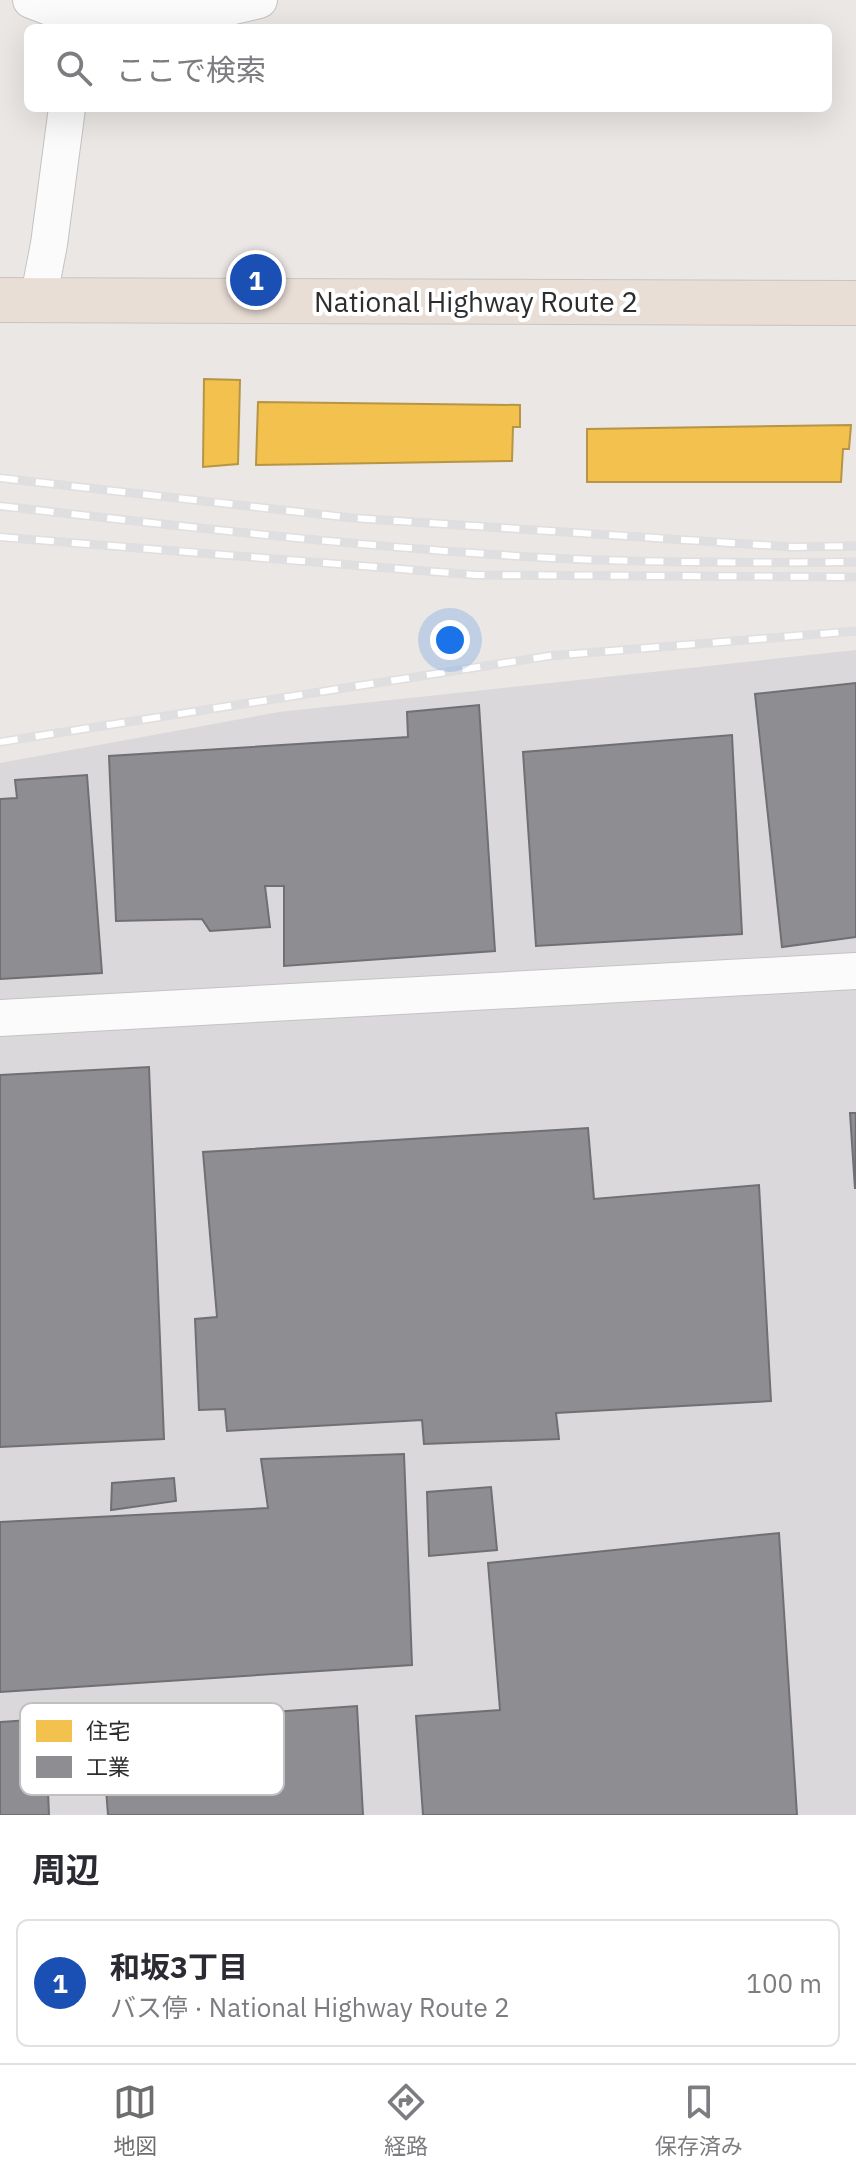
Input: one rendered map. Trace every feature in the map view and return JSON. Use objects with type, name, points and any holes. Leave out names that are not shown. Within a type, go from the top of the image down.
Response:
[{"type":"highway","name":"National Highway Route 2","points":[[19,300],[856,303]]},
{"type":"street","points":[[31,0],[78,23],[175,8],[191,16],[259,0]]},
{"type":"street","points":[[19,300],[49,244],[66,112]]},
{"type":"street","points":[[0,1018],[856,971]]},
{"type":"shaded area","points":[[856,650],[856,1815],[0,1815],[0,763],[279,712]]},
{"type":"building: 住宅","points":[[204,379],[240,380],[238,464],[203,467]]},
{"type":"building: 住宅","points":[[258,402],[520,405],[520,427],[513,427],[512,461],[256,465]]},
{"type":"building: 住宅","points":[[851,425],[849,449],[843,449],[841,482],[587,482],[587,429]]},
{"type":"building: 工業","points":[[856,683],[856,937],[782,947],[755,694]]},
{"type":"building: 工業","points":[[479,705],[495,951],[284,966],[284,886],[265,886],[270,927],[210,931],[202,919],[116,921],[109,756],[408,737],[407,712]]},
{"type":"building: 工業","points":[[732,735],[742,934],[536,946],[523,752]]},
{"type":"building: 工業","points":[[87,775],[102,973],[0,979],[0,799],[17,798],[15,780]]},
{"type":"building: 工業","points":[[149,1067],[164,1439],[0,1447],[0,1075]]},
{"type":"building: 工業","points":[[850,1113],[856,1113],[855,1189]]},
{"type":"building: 工業","points":[[588,1128],[594,1199],[759,1185],[771,1401],[556,1413],[559,1439],[424,1444],[422,1420],[227,1431],[225,1409],[199,1410],[195,1319],[217,1317],[203,1152]]},
{"type":"building: 工業","points":[[404,1454],[412,1665],[0,1692],[0,1522],[268,1508],[261,1459]]},
{"type":"building: 工業","points":[[174,1478],[176,1501],[111,1510],[112,1483]]},
{"type":"building: 工業","points":[[491,1487],[497,1550],[429,1556],[427,1492]]},
{"type":"building: 工業","points":[[779,1533],[797,1815],[423,1815],[416,1716],[500,1710],[488,1563]]},
{"type":"building: 工業","points":[[357,1706],[363,1815],[108,1815],[106,1795],[284,1795],[284,1711]]},
{"type":"building: 工業","points":[[20,1721],[20,1795],[48,1795],[49,1815],[0,1815],[0,1722]]},
{"type":"railway","points":[[0,478],[353,518],[792,547],[856,546]]},
{"type":"railway","points":[[0,506],[304,539],[487,554],[625,561],[856,562]]},
{"type":"railway","points":[[0,537],[476,575],[856,577]]},
{"type":"railway","points":[[0,742],[549,656],[856,631]]},
{"type":"place","name":"和坂3丁目","points":[[256,280]]}]
